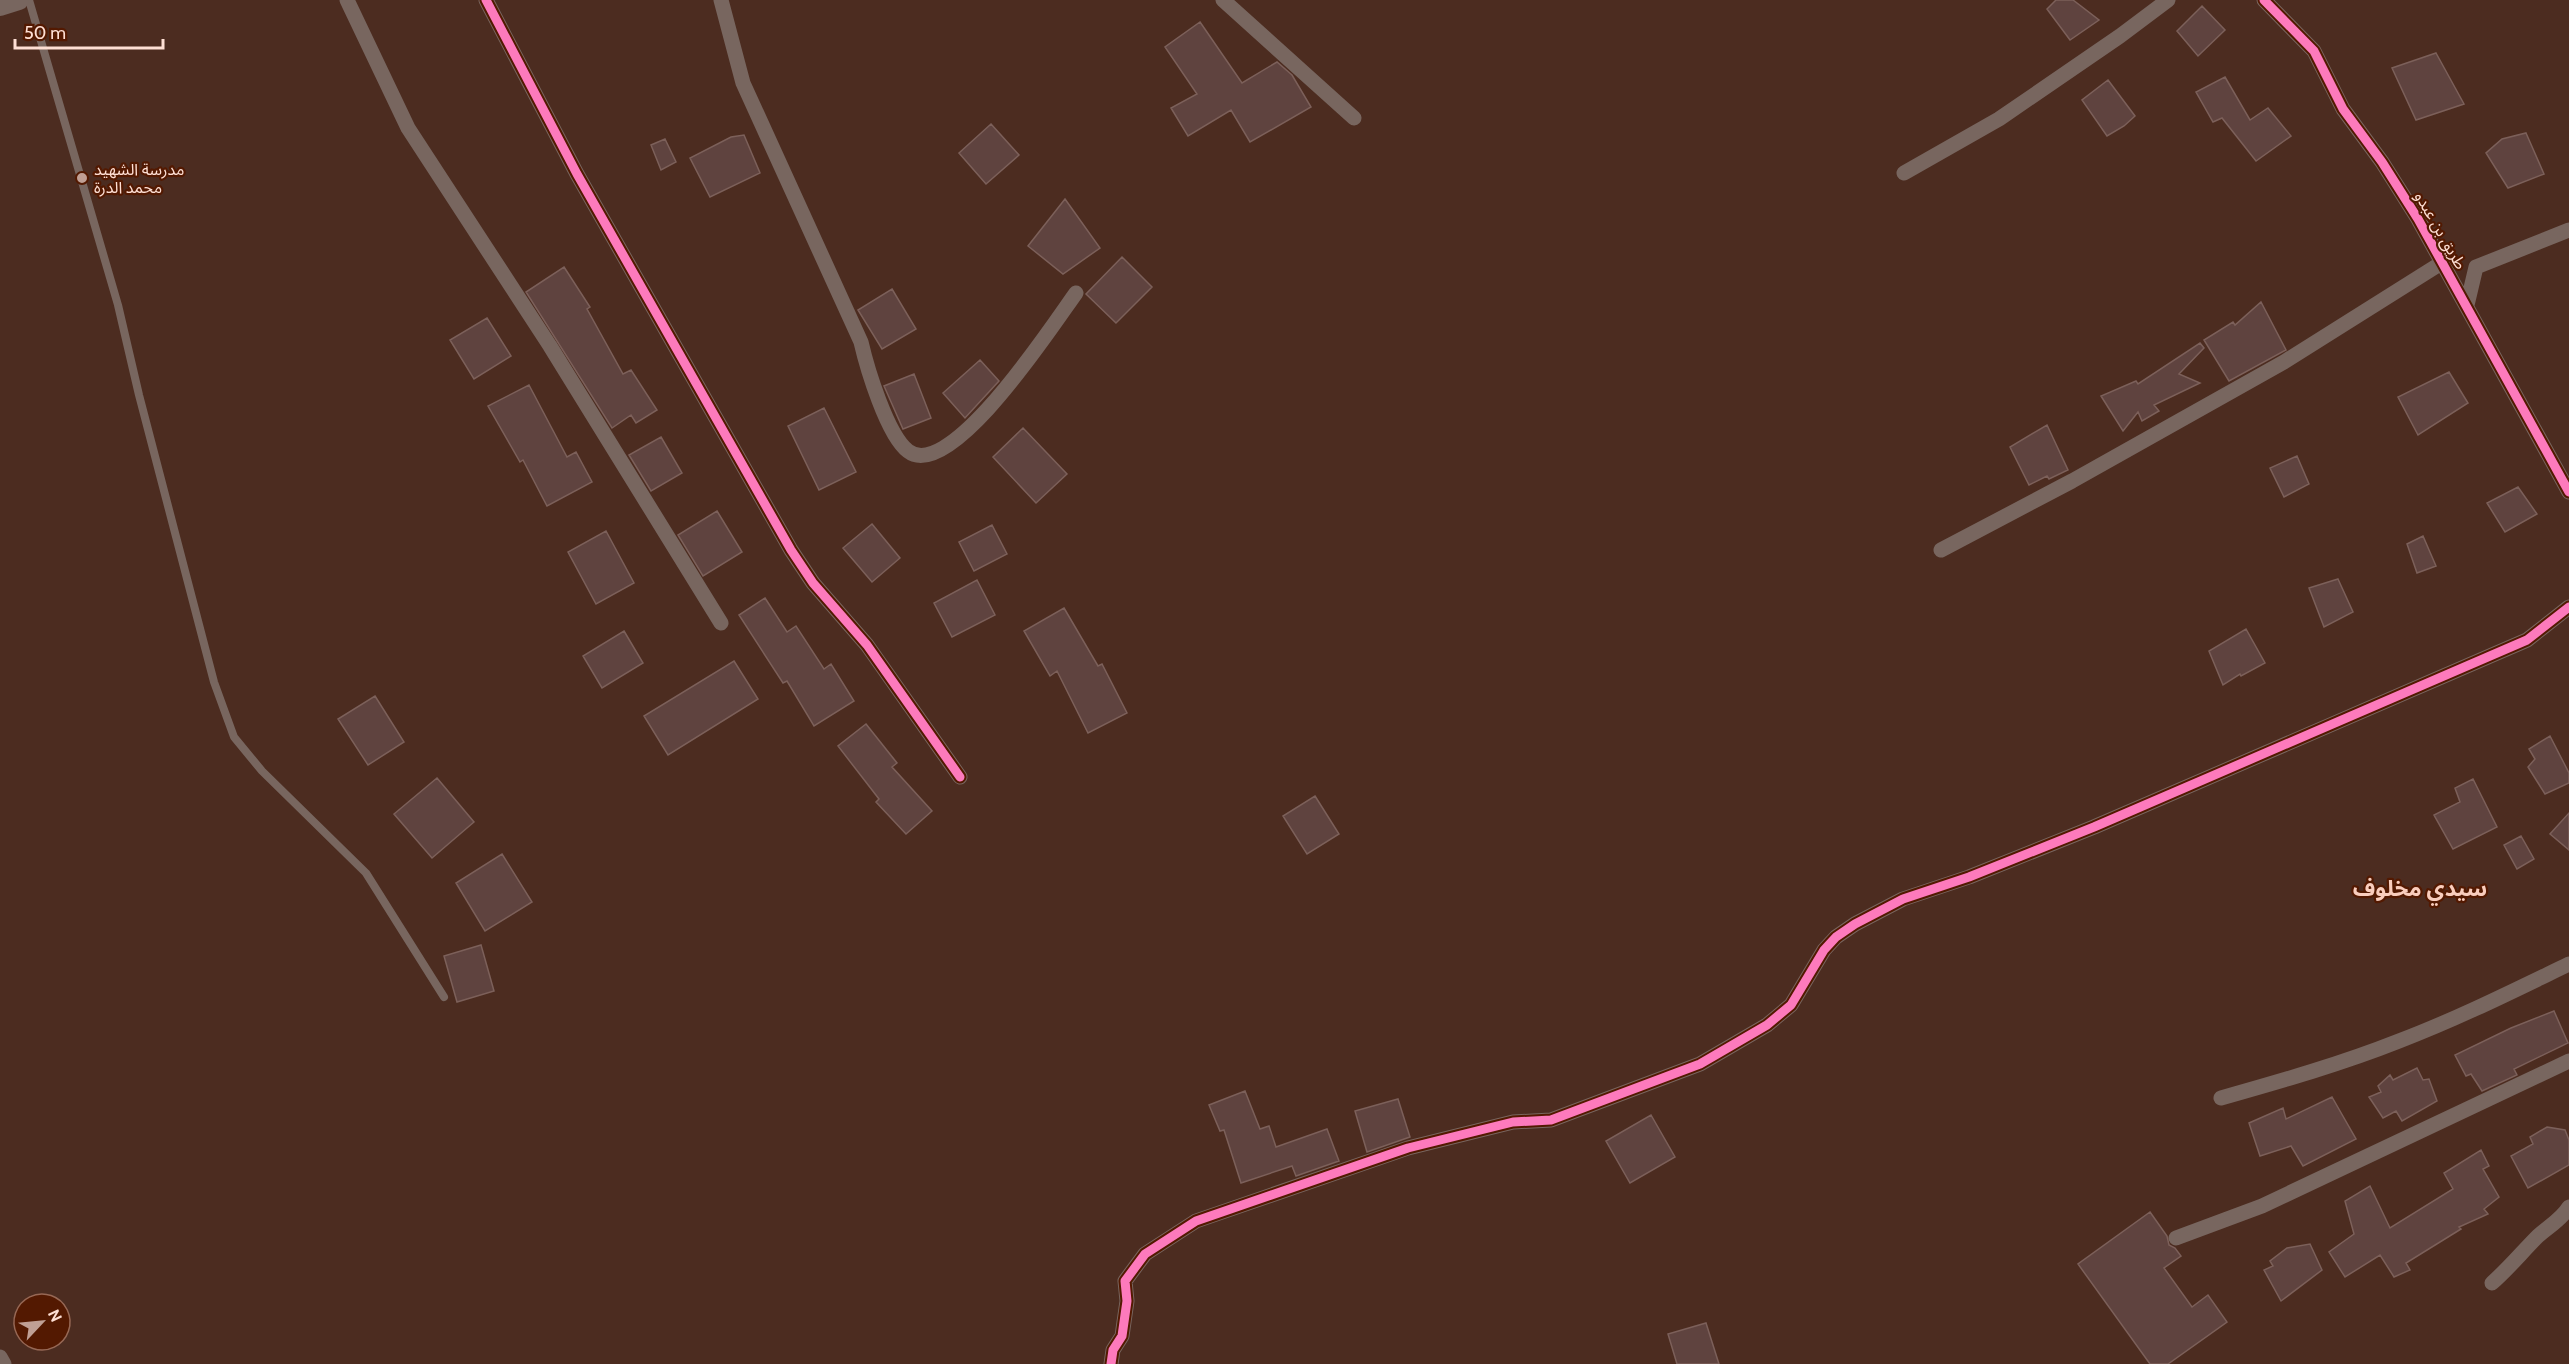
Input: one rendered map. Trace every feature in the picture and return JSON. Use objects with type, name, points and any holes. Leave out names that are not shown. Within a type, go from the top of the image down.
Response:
[{"type":"street","points":[[0,6],[19,0]]},
{"type":"street","points":[[348,0],[408,128],[550,346],[721,623]]},
{"type":"street","points":[[486,0],[577,174],[790,550],[813,583],[867,645],[960,777]]},
{"type":"street","points":[[721,0],[743,83],[861,342],[869,375],[894,431],[908,451],[923,457],[936,453],[969,429],[998,399],[1076,293]]},
{"type":"street","points":[[1222,0],[1353,118]]},
{"type":"street","points":[[1904,173],[1999,119],[2168,0]]},
{"type":"street","name":"طريق بن عبدو","points":[[2264,0],[2314,51],[2343,109],[2382,162],[2443,262],[2563,470],[2569,492]]},
{"type":"street","points":[[2467,305],[2476,267],[2569,230]]},
{"type":"street","points":[[1941,550],[2072,481],[2284,362],[2443,262]]},
{"type":"street","points":[[1111,1364],[1113,1350],[1122,1336],[1127,1301],[1125,1281],[1145,1254],[1196,1221],[1408,1148],[1513,1122],[1551,1120],[1700,1064],[1767,1025],[1791,1005],[1824,950],[1836,937],[1903,899],[1969,877],[2094,826],[2528,640],[2569,607]]},
{"type":"street","points":[[2221,1098],[2307,1074],[2399,1042],[2569,964]]},
{"type":"street","points":[[2176,1238],[2262,1206],[2569,1061]]},
{"type":"street","points":[[2492,1282],[2516,1262],[2569,1208]]},
{"type":"street","points":[[0,1356],[4,1364]]},
{"type":"lane","points":[[29,0],[118,305],[139,395],[214,682],[234,736],[262,771],[366,873],[444,997]]},
{"type":"building","points":[[2056,0],[2073,0],[2099,20],[2070,40],[2047,9]]},
{"type":"building","points":[[2202,6],[2225,30],[2198,56],[2177,31]]},
{"type":"building","points":[[1200,22],[1242,83],[1277,62],[1292,75],[1311,107],[1250,142],[1231,110],[1188,136],[1171,108],[1197,94],[1165,47]]},
{"type":"building","points":[[2436,53],[2464,104],[2416,120],[2392,68]]},
{"type":"building","points":[[2225,77],[2250,120],[2268,108],[2291,136],[2256,161],[2222,118],[2213,122],[2196,92]]},
{"type":"building","points":[[2108,80],[2135,116],[2107,136],[2082,100]]},
{"type":"building","points":[[991,124],[1019,155],[986,184],[959,153]]},
{"type":"building","points":[[2526,133],[2544,174],[2508,188],[2486,153],[2502,139]]},
{"type":"building","points":[[744,135],[760,173],[710,197],[690,158],[731,137]]},
{"type":"building","points":[[665,139],[676,162],[661,170],[651,145]]},
{"type":"building","points":[[1065,199],[1100,248],[1063,274],[1028,246]]},
{"type":"building","points":[[1122,257],[1152,287],[1116,323],[1086,294]]},
{"type":"building","points":[[564,267],[590,307],[587,309],[623,374],[631,370],[657,410],[636,423],[631,415],[612,428],[526,292]]},
{"type":"building","points":[[892,289],[916,329],[882,349],[858,310]]},
{"type":"building","points":[[2261,302],[2286,350],[2229,381],[2204,340],[2233,322],[2235,325]]},
{"type":"building","points":[[487,318],[511,356],[474,379],[450,340]]},
{"type":"building","points":[[2200,343],[2204,348],[2179,374],[2200,383],[2154,405],[2159,411],[2142,421],[2138,412],[2123,431],[2101,396],[2136,381],[2138,384]]},
{"type":"building","points":[[980,360],[999,381],[965,418],[943,393]]},
{"type":"building","points":[[2449,372],[2468,403],[2418,435],[2398,397]]},
{"type":"building","points":[[914,374],[931,418],[903,429],[884,386]]},
{"type":"building","points":[[529,385],[567,457],[576,452],[592,482],[547,506],[523,460],[520,462],[488,406]]},
{"type":"building","points":[[824,408],[856,472],[819,490],[788,426]]},
{"type":"building","points":[[2047,425],[2068,470],[2049,479],[2047,476],[2029,485],[2010,447]]},
{"type":"building","points":[[1023,428],[1067,474],[1036,503],[993,457]]},
{"type":"building","points":[[661,437],[682,473],[651,491],[629,455]]},
{"type":"building","points":[[2297,456],[2309,484],[2284,497],[2270,468]]},
{"type":"building","points":[[2518,487],[2537,514],[2505,532],[2487,503]]},
{"type":"building","points":[[717,511],[742,552],[703,576],[678,535]]},
{"type":"building","points":[[872,524],[900,558],[872,582],[843,548]]},
{"type":"building","points":[[992,525],[1007,554],[974,571],[959,542]]},
{"type":"building","points":[[606,531],[634,583],[596,604],[568,552]]},
{"type":"building","points":[[2423,536],[2436,566],[2417,573],[2407,544]]},
{"type":"building","points":[[2338,579],[2353,612],[2324,627],[2309,588]]},
{"type":"building","points":[[977,580],[995,615],[952,637],[934,603]]},
{"type":"building","points":[[765,598],[787,632],[796,626],[824,669],[831,664],[854,701],[814,726],[787,681],[783,683],[739,615]]},
{"type":"building","points":[[1064,608],[1098,666],[1102,664],[1127,713],[1088,733],[1057,671],[1050,676],[1024,631]]},
{"type":"building","points":[[2246,629],[2265,663],[2241,676],[2240,674],[2223,685],[2209,651]]},
{"type":"building","points":[[624,631],[643,663],[602,688],[583,656]]},
{"type":"building","points":[[734,661],[758,699],[668,755],[644,716]]},
{"type":"building","points":[[375,696],[404,742],[368,765],[338,719]]},
{"type":"building","points":[[866,724],[897,763],[892,767],[932,811],[906,834],[876,802],[879,799],[838,746]]},
{"type":"building","points":[[2550,736],[2569,773],[2569,783],[2545,794],[2528,767],[2535,759],[2529,749]]},
{"type":"building","points":[[437,778],[474,822],[432,858],[394,814]]},
{"type":"building","points":[[2473,779],[2497,827],[2453,849],[2434,815],[2460,802],[2455,788]]},
{"type":"building","points":[[1315,796],[1339,834],[1307,854],[1283,816]]},
{"type":"building","points":[[2569,813],[2569,850],[2550,834]]},
{"type":"building","points":[[2521,836],[2534,859],[2517,869],[2504,845]]},
{"type":"building","points":[[502,854],[532,902],[485,931],[456,883]]},
{"type":"building","points":[[481,945],[494,991],[457,1002],[444,956]]},
{"type":"building","points":[[2554,1011],[2568,1043],[2514,1069],[2517,1075],[2482,1091],[2471,1074],[2466,1076],[2455,1055],[2511,1028]]},
{"type":"building","points":[[2417,1068],[2423,1080],[2429,1079],[2437,1101],[2402,1121],[2396,1111],[2383,1118],[2369,1097],[2381,1092],[2378,1086],[2390,1075],[2393,1080]]},
{"type":"building","points":[[1245,1091],[1260,1129],[1269,1126],[1276,1147],[1327,1129],[1339,1161],[1296,1176],[1292,1166],[1241,1183],[1224,1130],[1220,1131],[1209,1105]]},
{"type":"building","points":[[2332,1097],[2356,1139],[2303,1166],[2291,1146],[2260,1156],[2249,1123],[2283,1108],[2286,1119]]},
{"type":"building","points":[[1398,1099],[1410,1137],[1367,1152],[1355,1111]]},
{"type":"building","points":[[1651,1115],[1675,1157],[1630,1183],[1606,1141]]},
{"type":"building","points":[[2547,1127],[2565,1130],[2569,1140],[2569,1165],[2528,1188],[2511,1156],[2533,1144],[2530,1137]]},
{"type":"building","points":[[2481,1150],[2489,1166],[2483,1169],[2499,1197],[2484,1209],[2488,1214],[2459,1227],[2461,1229],[2406,1263],[2410,1270],[2394,1277],[2380,1255],[2345,1277],[2329,1252],[2354,1234],[2345,1201],[2370,1186],[2390,1228],[2453,1189],[2444,1173]]},
{"type":"building","points":[[2150,1212],[2167,1236],[2169,1245],[2175,1248],[2181,1256],[2164,1268],[2192,1307],[2208,1295],[2227,1322],[2168,1364],[2150,1364],[2078,1264]]},
{"type":"building","points":[[2310,1244],[2322,1270],[2281,1301],[2264,1270],[2273,1266],[2270,1261],[2287,1248]]},
{"type":"building","points":[[1706,1323],[1719,1364],[1677,1364],[1668,1334]]},
{"type":"cycle path","points":[[486,0],[577,174],[791,550],[813,583],[867,645],[960,777]]},
{"type":"cycle path","points":[[2264,0],[2314,51],[2343,109],[2382,162],[2418,219],[2569,492]]},
{"type":"cycle path","points":[[1111,1364],[1113,1350],[1122,1336],[1127,1301],[1125,1281],[1145,1254],[1196,1221],[1408,1148],[1513,1122],[1551,1120],[1700,1064],[1767,1025],[1791,1005],[1824,950],[1836,937],[1855,924],[1903,899],[1969,877],[2094,827],[2527,640],[2569,607]]},
{"type":"place","name":"مدرسة الشهيد محمد الدرة","points":[[82,178]]},
{"type":"district","name":"سيدي مخلوف","points":[[2420,888]]}]
